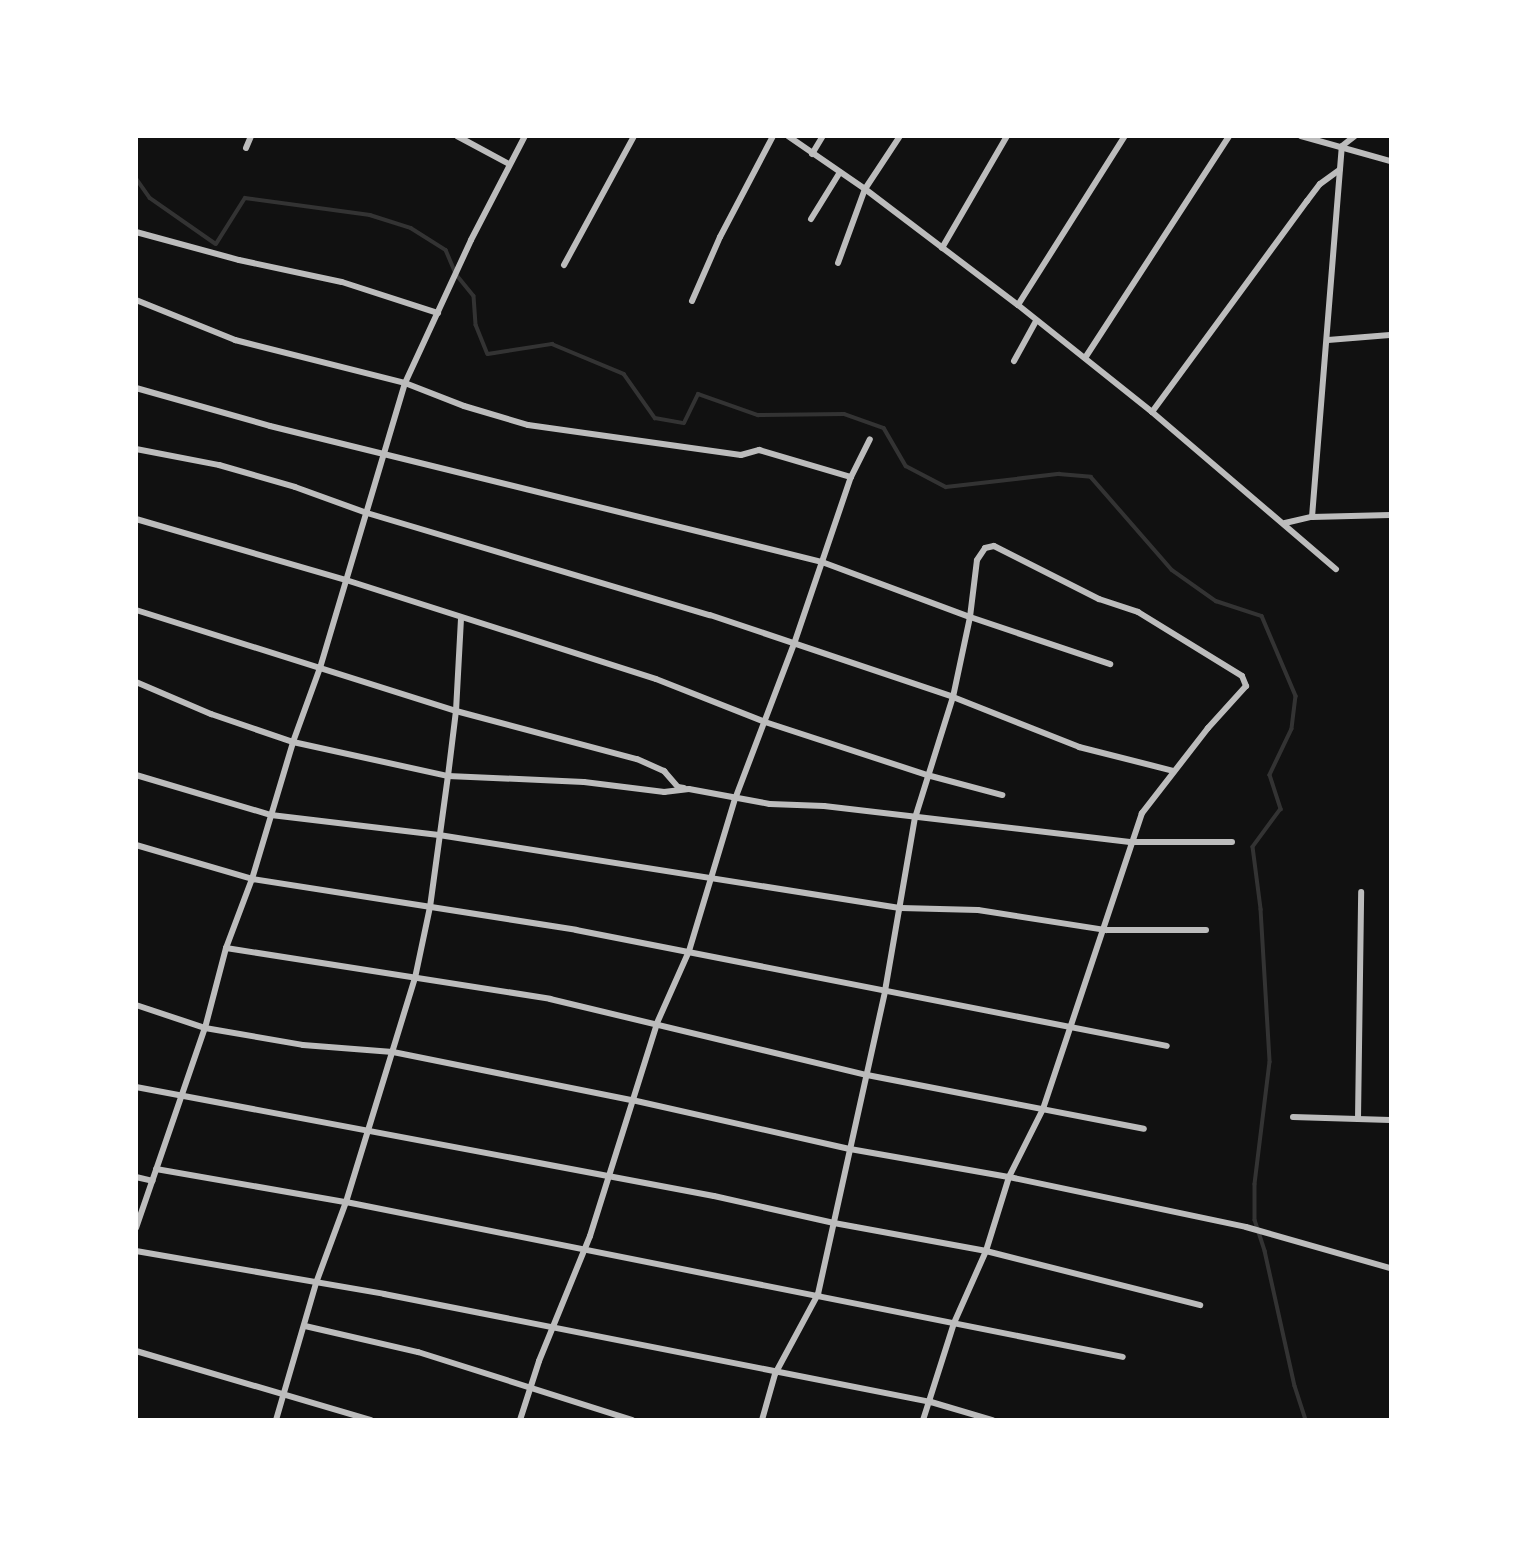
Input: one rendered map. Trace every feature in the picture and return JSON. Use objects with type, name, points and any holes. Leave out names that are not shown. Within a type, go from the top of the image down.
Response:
[{"type":"street","points":[[247,148],[251,136]]},
{"type":"street","points":[[457,136],[509,164]]},
{"type":"street","points":[[136,1228],[205,1028],[226,948],[252,879],[293,742],[320,668],[405,383],[509,164],[525,136]]},
{"type":"street","points":[[564,265],[634,136]]},
{"type":"street","points":[[692,301],[720,237],[773,136]]},
{"type":"street","points":[[788,136],[1017,304],[1152,412],[1336,569]]},
{"type":"street","points":[[813,154],[822,136]]},
{"type":"street","points":[[838,263],[865,190],[900,136]]},
{"type":"street","points":[[942,248],[1007,136]]},
{"type":"street","points":[[1017,304],[1125,136]]},
{"type":"street","points":[[1084,358],[1229,136]]},
{"type":"street","points":[[1301,136],[1391,160]]},
{"type":"street","points":[[1312,517],[1328,340],[1339,170],[1342,146],[1355,136]]},
{"type":"street","points":[[1152,412],[1320,184],[1339,170]]},
{"type":"street","points":[[811,219],[840,172]]},
{"type":"street","points":[[136,232],[240,260],[342,282],[438,313]]},
{"type":"street","points":[[136,300],[235,340],[325,360],[405,383],[464,406],[528,425],[741,455],[760,450],[851,477]]},
{"type":"street","points":[[1014,361],[1036,321]]},
{"type":"street","points":[[1328,340],[1391,335]]},
{"type":"street","points":[[136,388],[385,454],[822,562],[970,617],[1110,664]]},
{"type":"street","points":[[520,1419],[584,1248],[657,1023],[689,951],[735,799],[794,645],[851,477],[870,439]]},
{"type":"street","points":[[136,449],[232,468],[367,513],[710,615],[953,698],[1079,747],[1174,771]]},
{"type":"street","points":[[1285,523],[1312,517],[1391,515]]},
{"type":"street","points":[[136,519],[345,580],[656,679],[765,722],[927,775],[1002,795]]},
{"type":"street","points":[[762,1419],[775,1374],[818,1294],[885,991],[915,818],[953,698],[980,553],[985,548],[1001,548],[1099,599],[1138,612],[1242,676],[1246,686],[1142,813],[1130,842],[1106,930],[1043,1109],[1009,1177],[986,1251],[954,1324],[931,1402],[923,1419]]},
{"type":"street","points":[[136,610],[456,711],[637,759],[664,771],[678,787],[735,799],[1130,842],[1232,842]]},
{"type":"street","points":[[276,1419],[316,1283],[346,1202],[415,978],[430,907],[448,776],[456,711],[461,619]]},
{"type":"street","points":[[136,682],[211,714],[293,742],[448,776],[584,782],[664,792],[689,789]]},
{"type":"street","points":[[136,775],[271,816],[439,835],[901,908],[978,910],[1106,930],[1206,930]]},
{"type":"street","points":[[136,845],[252,879],[689,951],[1167,1046]]},
{"type":"street","points":[[1358,1119],[1360,892]]},
{"type":"street","points":[[226,948],[550,999],[867,1075],[1144,1129]]},
{"type":"street","points":[[136,1005],[205,1028],[303,1045],[393,1052],[632,1100],[850,1149],[1009,1177],[1246,1227],[1391,1268]]},
{"type":"street","points":[[136,1087],[986,1251],[1200,1304]]},
{"type":"street","points":[[1293,1116],[1391,1120]]},
{"type":"street","points":[[156,1169],[584,1248],[1123,1357]]},
{"type":"street","points":[[136,1177],[153,1181]]},
{"type":"street","points":[[136,1251],[316,1283],[775,1374],[931,1402],[992,1419]]},
{"type":"street","points":[[304,1326],[418,1352],[633,1419]]},
{"type":"street","points":[[136,1351],[370,1419]]},
{"type":"waterway","points":[[136,178],[150,198],[216,244],[245,198],[370,215],[411,228],[446,250],[456,274],[474,296],[476,325],[488,354],[552,344],[624,374],[655,418],[684,423],[698,394],[758,415],[844,414],[884,428],[906,466],[946,487],[1059,474],[1091,477],[1172,570],[1216,601],[1262,616],[1296,696],[1292,729],[1270,775],[1281,809],[1253,847],[1261,909],[1270,1062],[1255,1184],[1255,1220],[1265,1251],[1295,1386],[1306,1420]]}]
